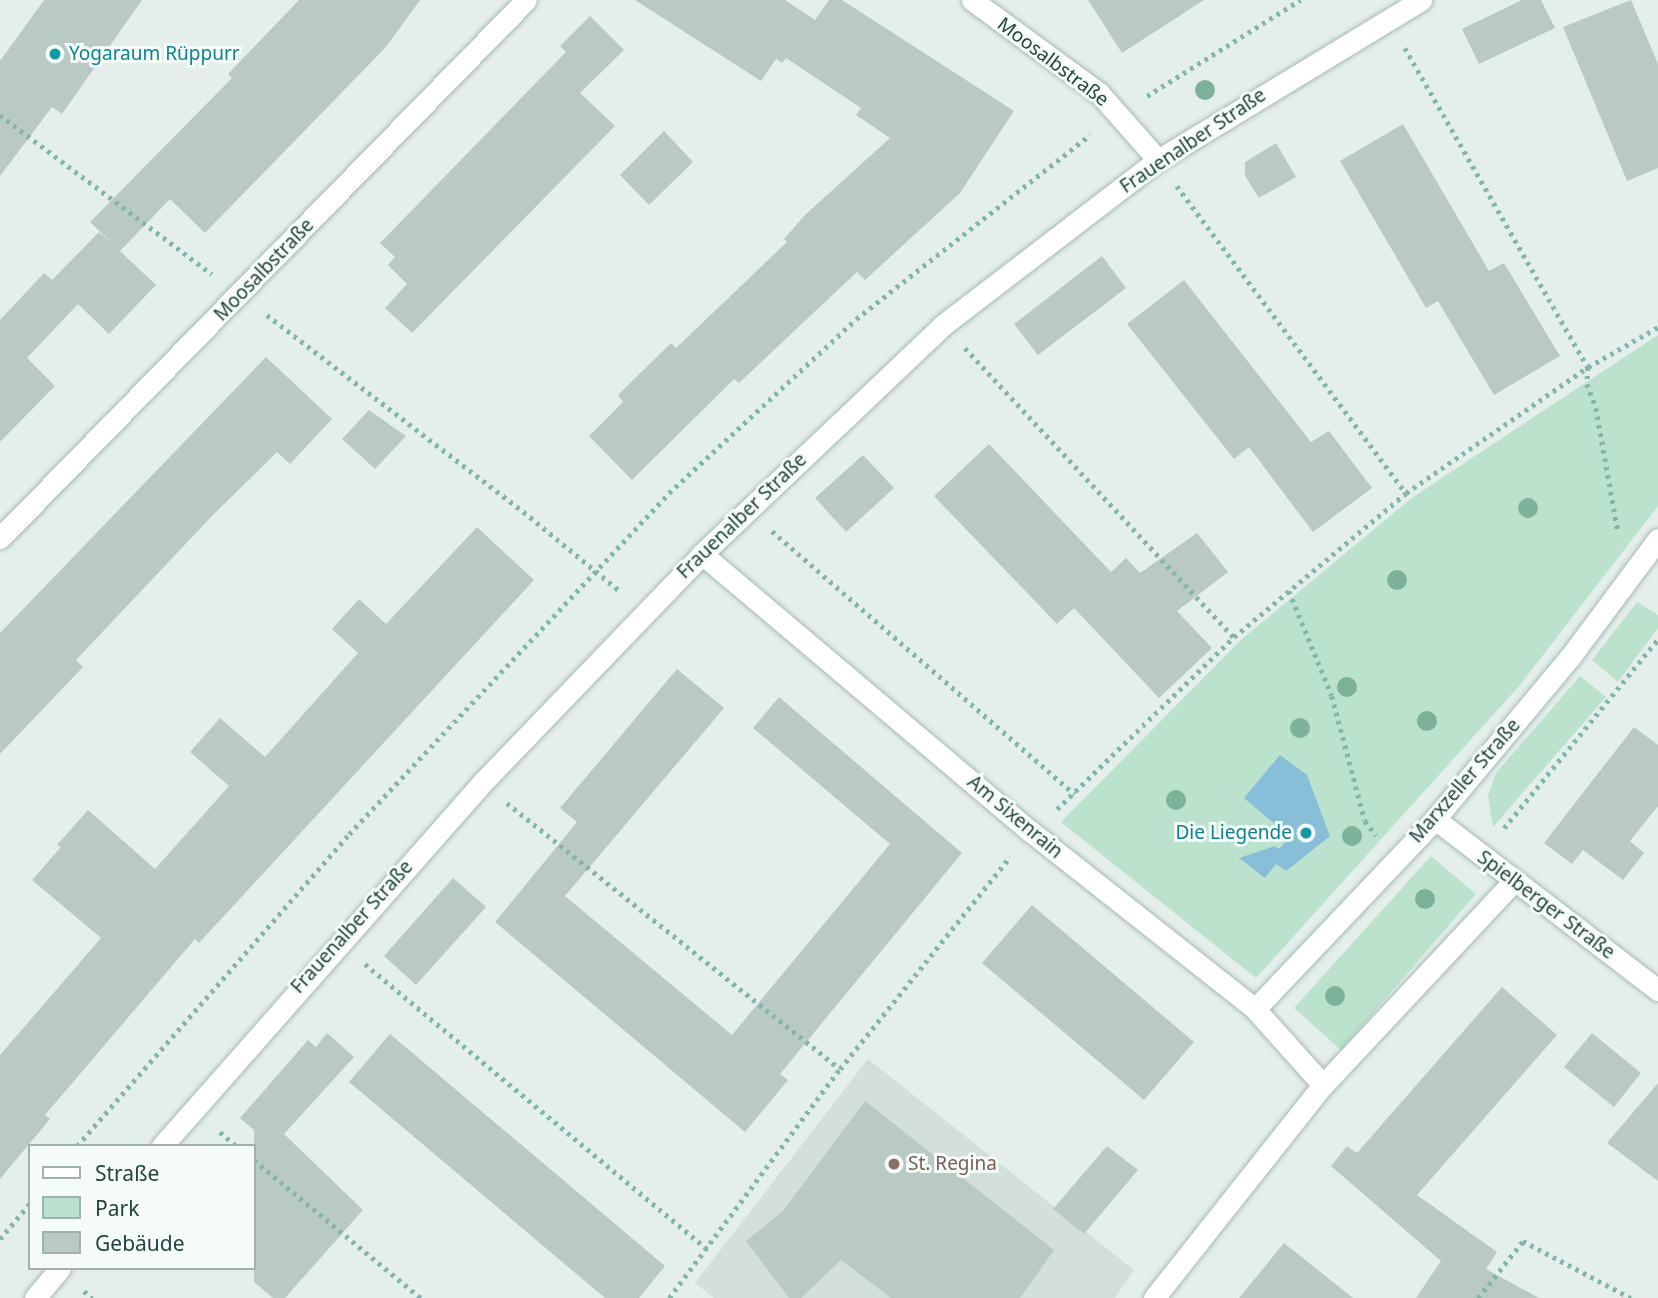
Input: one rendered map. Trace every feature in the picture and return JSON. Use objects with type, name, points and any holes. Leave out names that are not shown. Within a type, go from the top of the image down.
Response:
[{"type":"street","name":"Moosalbstraße","points":[[0,538],[241,295],[526,0]]},
{"type":"street","name":"Moosalbstraße","points":[[972,0],[1099,93],[1158,160]]},
{"type":"street","name":"Frauenalber Straße","points":[[164,1144],[338,942],[482,783],[645,611],[943,325],[1158,160],[1385,9],[1421,0]]},
{"type":"street","name":"Marxzeller Straße","points":[[1255,1009],[1435,819],[1658,539]]},
{"type":"street","name":"Am Sixenrain","points":[[702,554],[1030,831],[1255,1009],[1323,1085]]},
{"type":"street","name":"Spielberger Straße","points":[[1435,819],[1513,882],[1658,990]]},
{"type":"street","points":[[1154,1298],[1323,1085],[1513,882]]},
{"type":"street","points":[[35,1298],[58,1270]]},
{"type":"path","points":[[79,1144],[214,984],[593,569],[856,318],[1013,191],[1119,114],[1300,0]]},
{"type":"path","points":[[1385,9],[1588,368],[1587,384],[1596,408],[1627,581]]},
{"type":"path","points":[[0,115],[241,295],[645,611]]},
{"type":"path","points":[[1158,160],[1406,493]]},
{"type":"path","points":[[943,325],[1234,637]]},
{"type":"path","points":[[669,1298],[840,1069],[1030,831],[1075,794],[1234,637],[1406,493],[1588,368],[1658,327]]},
{"type":"path","points":[[748,510],[1075,794]]},
{"type":"path","points":[[1289,591],[1332,696],[1366,821],[1395,862]]},
{"type":"path","points":[[1480,856],[1658,639]]},
{"type":"path","points":[[482,783],[840,1069]]},
{"type":"path","points":[[338,942],[707,1249]]},
{"type":"path","points":[[256,1162],[421,1298]]},
{"type":"path","points":[[0,1239],[28,1205]]},
{"type":"path","points":[[1478,1298],[1523,1241],[1631,1298]]},
{"type":"shaded area","name":"St. Regina","points":[[868,1059],[1134,1270],[1115,1298],[714,1298],[695,1283]]},
{"type":"green space","points":[[1658,335],[1658,506],[1520,685],[1256,978],[1061,822],[1242,639],[1413,497]]},
{"type":"green space","points":[[1637,602],[1658,615],[1658,628],[1618,682],[1592,660]]},
{"type":"green space","points":[[1580,676],[1606,697],[1493,827],[1488,796],[1496,773]]},
{"type":"green space","points":[[1431,856],[1476,894],[1341,1050],[1294,1008]]},
{"type":"water","points":[[1280,755],[1307,775],[1330,836],[1286,871],[1276,864],[1265,878],[1239,858],[1275,846],[1279,849],[1290,837],[1244,798]]},
{"type":"building","name":"Yogaraum Rüppurr","points":[[44,0],[142,0],[62,114],[52,107],[0,176],[0,61]]},
{"type":"building","points":[[299,0],[420,0],[386,47],[205,233],[170,199],[120,251],[156,285],[109,334],[78,304],[27,358],[55,386],[0,442],[0,320],[44,273],[52,280],[99,232],[115,246],[90,222],[232,78],[228,74]]},
{"type":"building","points":[[635,0],[785,0],[815,20],[829,0],[842,0],[1014,111],[960,193],[865,280],[857,272],[739,383],[734,379],[632,480],[589,436],[623,402],[618,395],[671,343],[676,348],[787,242],[784,239],[805,215],[890,138],[856,115],[861,108],[786,58],[782,63],[776,59],[761,81]]},
{"type":"building","points":[[1088,0],[1204,0],[1122,53]]},
{"type":"building","points":[[1522,0],[1541,0],[1555,28],[1479,64],[1462,29]]},
{"type":"building","points":[[1631,0],[1658,64],[1658,168],[1627,181],[1563,27]]},
{"type":"building","points":[[590,16],[624,50],[580,93],[615,126],[412,333],[385,308],[407,284],[388,265],[395,257],[380,243],[566,52],[560,46]]},
{"type":"building","points":[[1403,124],[1489,271],[1504,263],[1560,356],[1494,395],[1438,301],[1426,308],[1340,161]]},
{"type":"building","points":[[664,131],[693,162],[649,205],[620,175]]},
{"type":"building","points":[[1276,143],[1296,177],[1259,198],[1245,176],[1245,162]]},
{"type":"building","points":[[1102,256],[1126,288],[1038,355],[1014,324]]},
{"type":"building","points":[[1184,280],[1311,442],[1329,431],[1372,488],[1313,532],[1249,447],[1234,459],[1127,324]]},
{"type":"building","points":[[266,357],[332,419],[290,464],[277,452],[211,517],[76,660],[83,667],[0,754],[0,633]]},
{"type":"building","points":[[369,410],[406,436],[375,469],[342,439]]},
{"type":"building","points":[[989,444],[1111,572],[1126,558],[1140,573],[1197,533],[1228,572],[1177,611],[1212,648],[1159,698],[1074,608],[1057,624],[934,496]]},
{"type":"building","points":[[863,455],[894,488],[846,532],[815,498]]},
{"type":"building","points":[[477,527],[534,580],[199,943],[195,939],[45,1115],[50,1119],[0,1179],[0,1055],[101,938],[32,880],[61,847],[57,845],[88,810],[155,869],[229,786],[190,752],[220,718],[265,757],[358,653],[332,629],[359,599],[386,624]]},
{"type":"building","points":[[677,669],[724,708],[565,896],[732,1035],[890,844],[753,728],[779,697],[962,853],[780,1074],[788,1080],[745,1132],[495,922],[577,822],[560,808]]},
{"type":"building","points":[[1634,727],[1658,745],[1658,806],[1630,841],[1644,853],[1623,880],[1583,850],[1572,864],[1544,843]]},
{"type":"building","points":[[453,878],[486,907],[416,985],[384,956]]},
{"type":"building","points":[[1032,905],[1194,1042],[1144,1100],[982,963]]},
{"type":"building","points":[[1502,987],[1557,1035],[1417,1195],[1497,1252],[1486,1269],[1539,1298],[1416,1298],[1441,1261],[1331,1166],[1347,1146],[1357,1153]]},
{"type":"building","points":[[327,1033],[354,1057],[284,1134],[363,1210],[285,1298],[273,1298],[254,1282],[256,1144],[254,1130],[240,1118],[308,1040],[316,1047]]},
{"type":"building","points":[[1592,1033],[1641,1073],[1614,1107],[1564,1067]]},
{"type":"building","points":[[390,1034],[665,1266],[639,1298],[605,1298],[349,1082]]},
{"type":"building","points":[[1658,1083],[1658,1181],[1607,1143]]},
{"type":"building","points":[[865,1101],[1054,1250],[1020,1298],[891,1298],[841,1260],[801,1298],[789,1298],[746,1241],[783,1211]]},
{"type":"building","points":[[1107,1146],[1138,1170],[1084,1234],[1053,1209]]},
{"type":"building","points":[[1284,1243],[1353,1298],[1239,1298]]},
{"type":"place","name":"Yogaraum Rüppurr","points":[[55,54]]},
{"type":"place","name":"Die Liegende","points":[[1306,833]]},
{"type":"place","name":"St. Regina","points":[[894,1164]]}]
